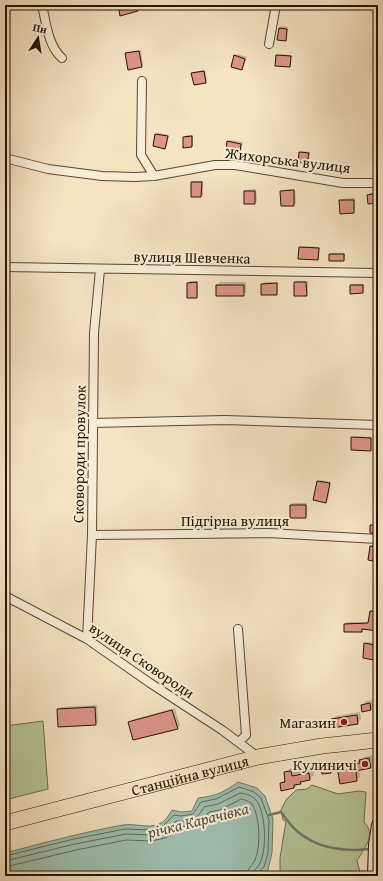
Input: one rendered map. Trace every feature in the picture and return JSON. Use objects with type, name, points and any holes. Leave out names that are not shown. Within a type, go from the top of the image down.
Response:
[{"type":"highway","name":"Станційна вулиця","points":[[5,823],[258,757],[322,746],[378,740]]},
{"type":"street","points":[[42,5],[55,53],[62,58]]},
{"type":"street","points":[[270,44],[276,5]]},
{"type":"street","points":[[142,81],[141,155],[154,176]]},
{"type":"street","name":"Жихорська вулиця","points":[[5,158],[48,169],[102,176],[154,176],[215,165],[235,165],[343,183],[378,183]]},
{"type":"street","name":"вулиця Шевченка","points":[[5,267],[100,270],[378,273]]},
{"type":"street","name":"Сковороди провулок","points":[[87,639],[92,535],[94,333],[100,270]]},
{"type":"street","points":[[93,423],[225,420],[378,426]]},
{"type":"street","name":"Підгірна вулиця","points":[[92,535],[268,533],[378,539]]},
{"type":"street","name":"вулиця Сковороди","points":[[5,596],[87,639],[239,742],[258,757]]},
{"type":"street","points":[[238,629],[246,735],[239,742]]},
{"type":"street","points":[[374,876],[375,845],[378,825]]},
{"type":"green space","points":[[43,721],[48,789],[5,800],[5,726]]},
{"type":"green space","points":[[312,785],[338,794],[359,791],[366,792],[364,822],[368,827],[369,837],[366,846],[357,861],[361,876],[280,876],[280,858],[286,821],[283,820],[281,810],[286,800],[296,790],[307,789]]},
{"type":"water","points":[[238,782],[257,788],[265,796],[273,819],[272,853],[268,870],[260,876],[5,876],[5,853],[78,834],[123,825],[146,826],[159,824],[167,818],[172,810],[181,812],[192,811],[198,798],[219,793]]},
{"type":"building","points":[[118,5],[136,5],[138,11],[120,16]]},
{"type":"building","points":[[279,28],[287,29],[286,41],[277,40]]},
{"type":"building","points":[[139,51],[142,67],[128,70],[125,53]]},
{"type":"building","points":[[234,55],[245,59],[242,70],[231,67]]},
{"type":"building","points":[[276,55],[291,56],[290,67],[275,66]]},
{"type":"building","points":[[204,71],[206,83],[194,85],[191,73]]},
{"type":"building","points":[[155,134],[168,136],[165,149],[153,146]]},
{"type":"building","points":[[192,136],[192,147],[183,148],[183,137]]},
{"type":"building","points":[[227,141],[241,144],[240,153],[226,150]]},
{"type":"building","points":[[299,152],[309,153],[307,163],[298,162]]},
{"type":"building","points":[[191,182],[202,182],[201,197],[191,197]]},
{"type":"building","points":[[294,190],[294,206],[281,206],[280,191]]},
{"type":"building","points":[[244,191],[255,191],[255,204],[244,204]]},
{"type":"building","points":[[378,193],[378,203],[368,204],[367,195]]},
{"type":"building","points":[[339,200],[354,200],[354,213],[340,214]]},
{"type":"building","points":[[299,247],[319,248],[318,260],[298,259]]},
{"type":"building","points":[[329,254],[344,254],[344,261],[329,261]]},
{"type":"building","points":[[197,282],[197,298],[187,298],[187,283]]},
{"type":"building","points":[[294,282],[306,282],[307,296],[294,296]]},
{"type":"building","points":[[277,283],[277,295],[261,295],[261,284]]},
{"type":"building","points":[[216,285],[244,285],[244,296],[216,296]]},
{"type":"building","points":[[350,285],[363,285],[363,293],[350,294]]},
{"type":"building","points":[[351,437],[371,438],[371,451],[351,450]]},
{"type":"building","points":[[317,481],[330,483],[326,503],[313,500]]},
{"type":"building","points":[[290,505],[306,505],[306,518],[290,518]]},
{"type":"building","points":[[370,525],[378,525],[378,533],[370,533]]},
{"type":"building","points":[[370,546],[378,547],[378,562],[368,560]]},
{"type":"building","points":[[370,611],[378,612],[378,631],[362,629],[362,632],[344,632],[344,624],[368,623]]},
{"type":"building","points":[[364,643],[375,645],[374,660],[363,658]]},
{"type":"building","points":[[370,703],[371,710],[362,712],[361,705]]},
{"type":"building","points":[[95,707],[96,725],[58,727],[57,709]]},
{"type":"building","points":[[172,710],[178,729],[133,740],[128,722]]},
{"type":"building","name":"Магазин","points":[[357,715],[358,724],[332,728],[331,719]]},
{"type":"building","points":[[369,758],[371,768],[356,771],[357,781],[340,784],[337,767],[360,763],[359,760]]},
{"type":"building","points":[[330,767],[331,773],[322,774],[321,768]]},
{"type":"building","points":[[291,771],[292,776],[309,773],[310,780],[294,785],[294,788],[281,791],[280,783],[285,782],[284,772]]},
{"type":"waterway","name":"річка Карачівка","points":[[269,815],[281,812],[304,837],[321,845],[330,848],[349,850],[368,849]]},
{"type":"place","name":"Магазин","points":[[344,722]]},
{"type":"place","name":"Кулиничі","points":[[365,764]]}]
